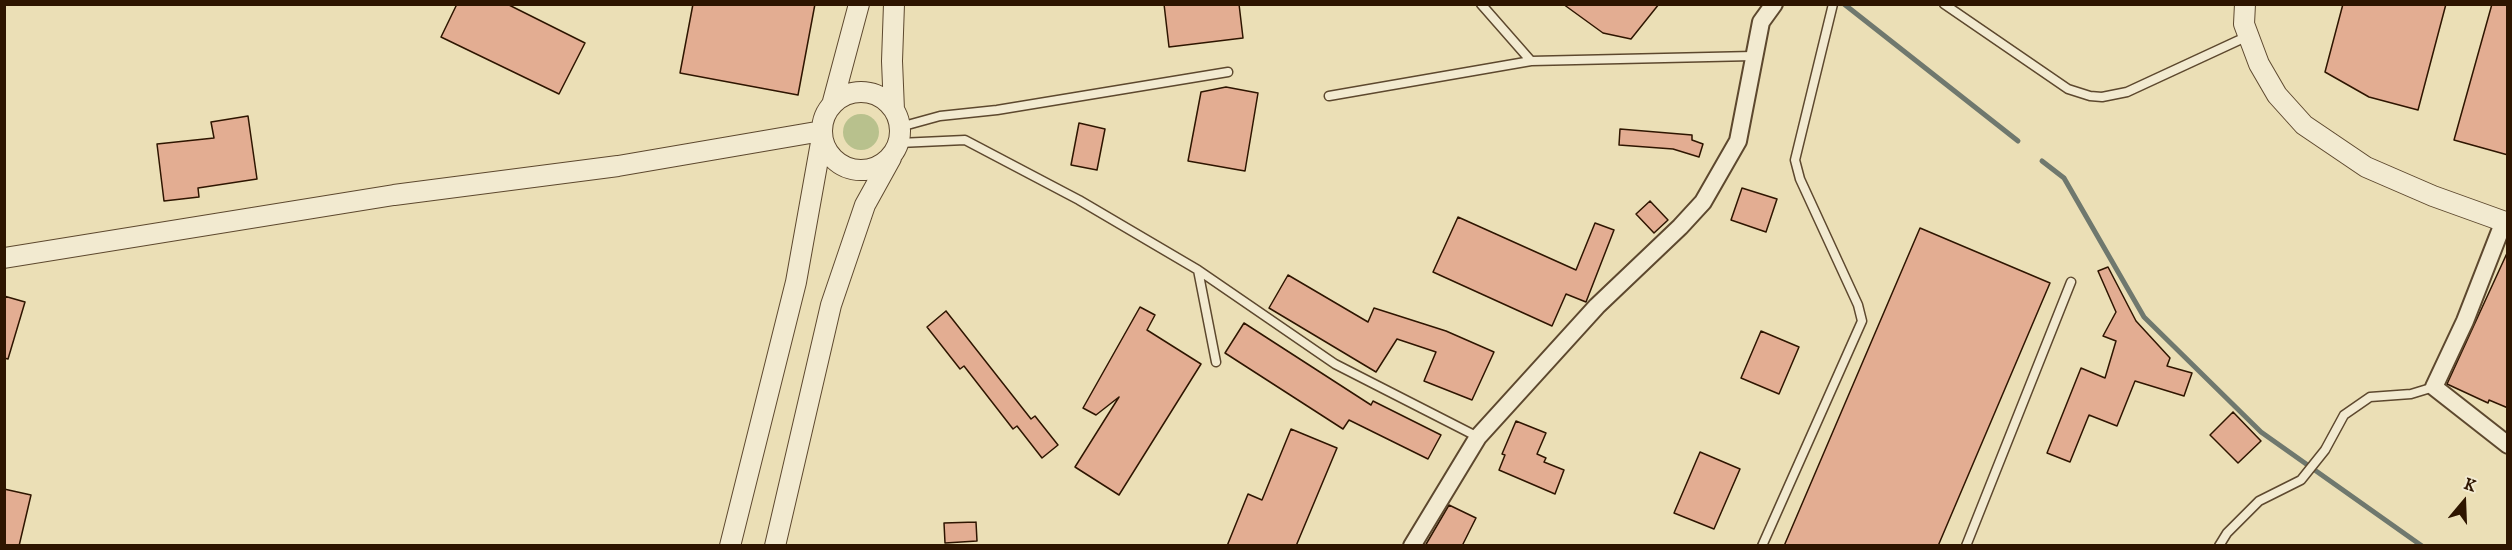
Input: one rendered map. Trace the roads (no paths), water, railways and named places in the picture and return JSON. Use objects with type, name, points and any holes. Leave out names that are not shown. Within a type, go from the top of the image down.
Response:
[{"type":"street","points":[[730,546],[796,282],[823,121],[832,105],[859,4]]},
{"type":"street","points":[[775,546],[834,294],[865,205],[896,134],[892,61],[894,4]]},
{"type":"street","points":[[1412,546],[1478,437],[1597,306],[1703,202],[1738,141],[1761,22],[1774,4]]},
{"type":"street","points":[[2244,4],[2244,24],[2259,64],[2277,95],[2304,125],[2366,167],[2433,196],[2506,222],[2465,321],[2434,387],[2508,445]]},
{"type":"street","points":[[832,105],[841,97],[864,92],[886,101],[896,134]]},
{"type":"street","points":[[822,134],[834,159],[856,170],[869,170],[896,134]]},
{"type":"street","points":[[4,258],[394,195],[618,166],[822,134]]},
{"type":"lane","points":[[1480,4],[1531,61]]},
{"type":"lane","points":[[1762,546],[1862,321],[1861,312],[1800,178],[1795,160],[1833,4]]},
{"type":"lane","points":[[1944,4],[2068,89],[2090,96],[2115,96],[2127,92],[2249,36]]},
{"type":"lane","points":[[1329,96],[1531,61],[1753,56]]},
{"type":"lane","points":[[896,134],[940,116],[997,110],[1228,72]]},
{"type":"lane","points":[[896,134],[966,140],[1079,200],[1198,270],[1335,364],[1478,437]]},
{"type":"lane","points":[[1198,270],[1216,362]]},
{"type":"lane","points":[[1966,546],[2071,282]]},
{"type":"lane","points":[[2219,546],[2227,533],[2259,501],[2301,480],[2325,450],[2344,415],[2370,397],[2411,394],[2434,387]]},
{"type":"waterway","points":[[1844,4],[2018,141]]},
{"type":"waterway","points":[[2042,161],[2064,178],[2144,317],[2261,432],[2422,546]]}]
